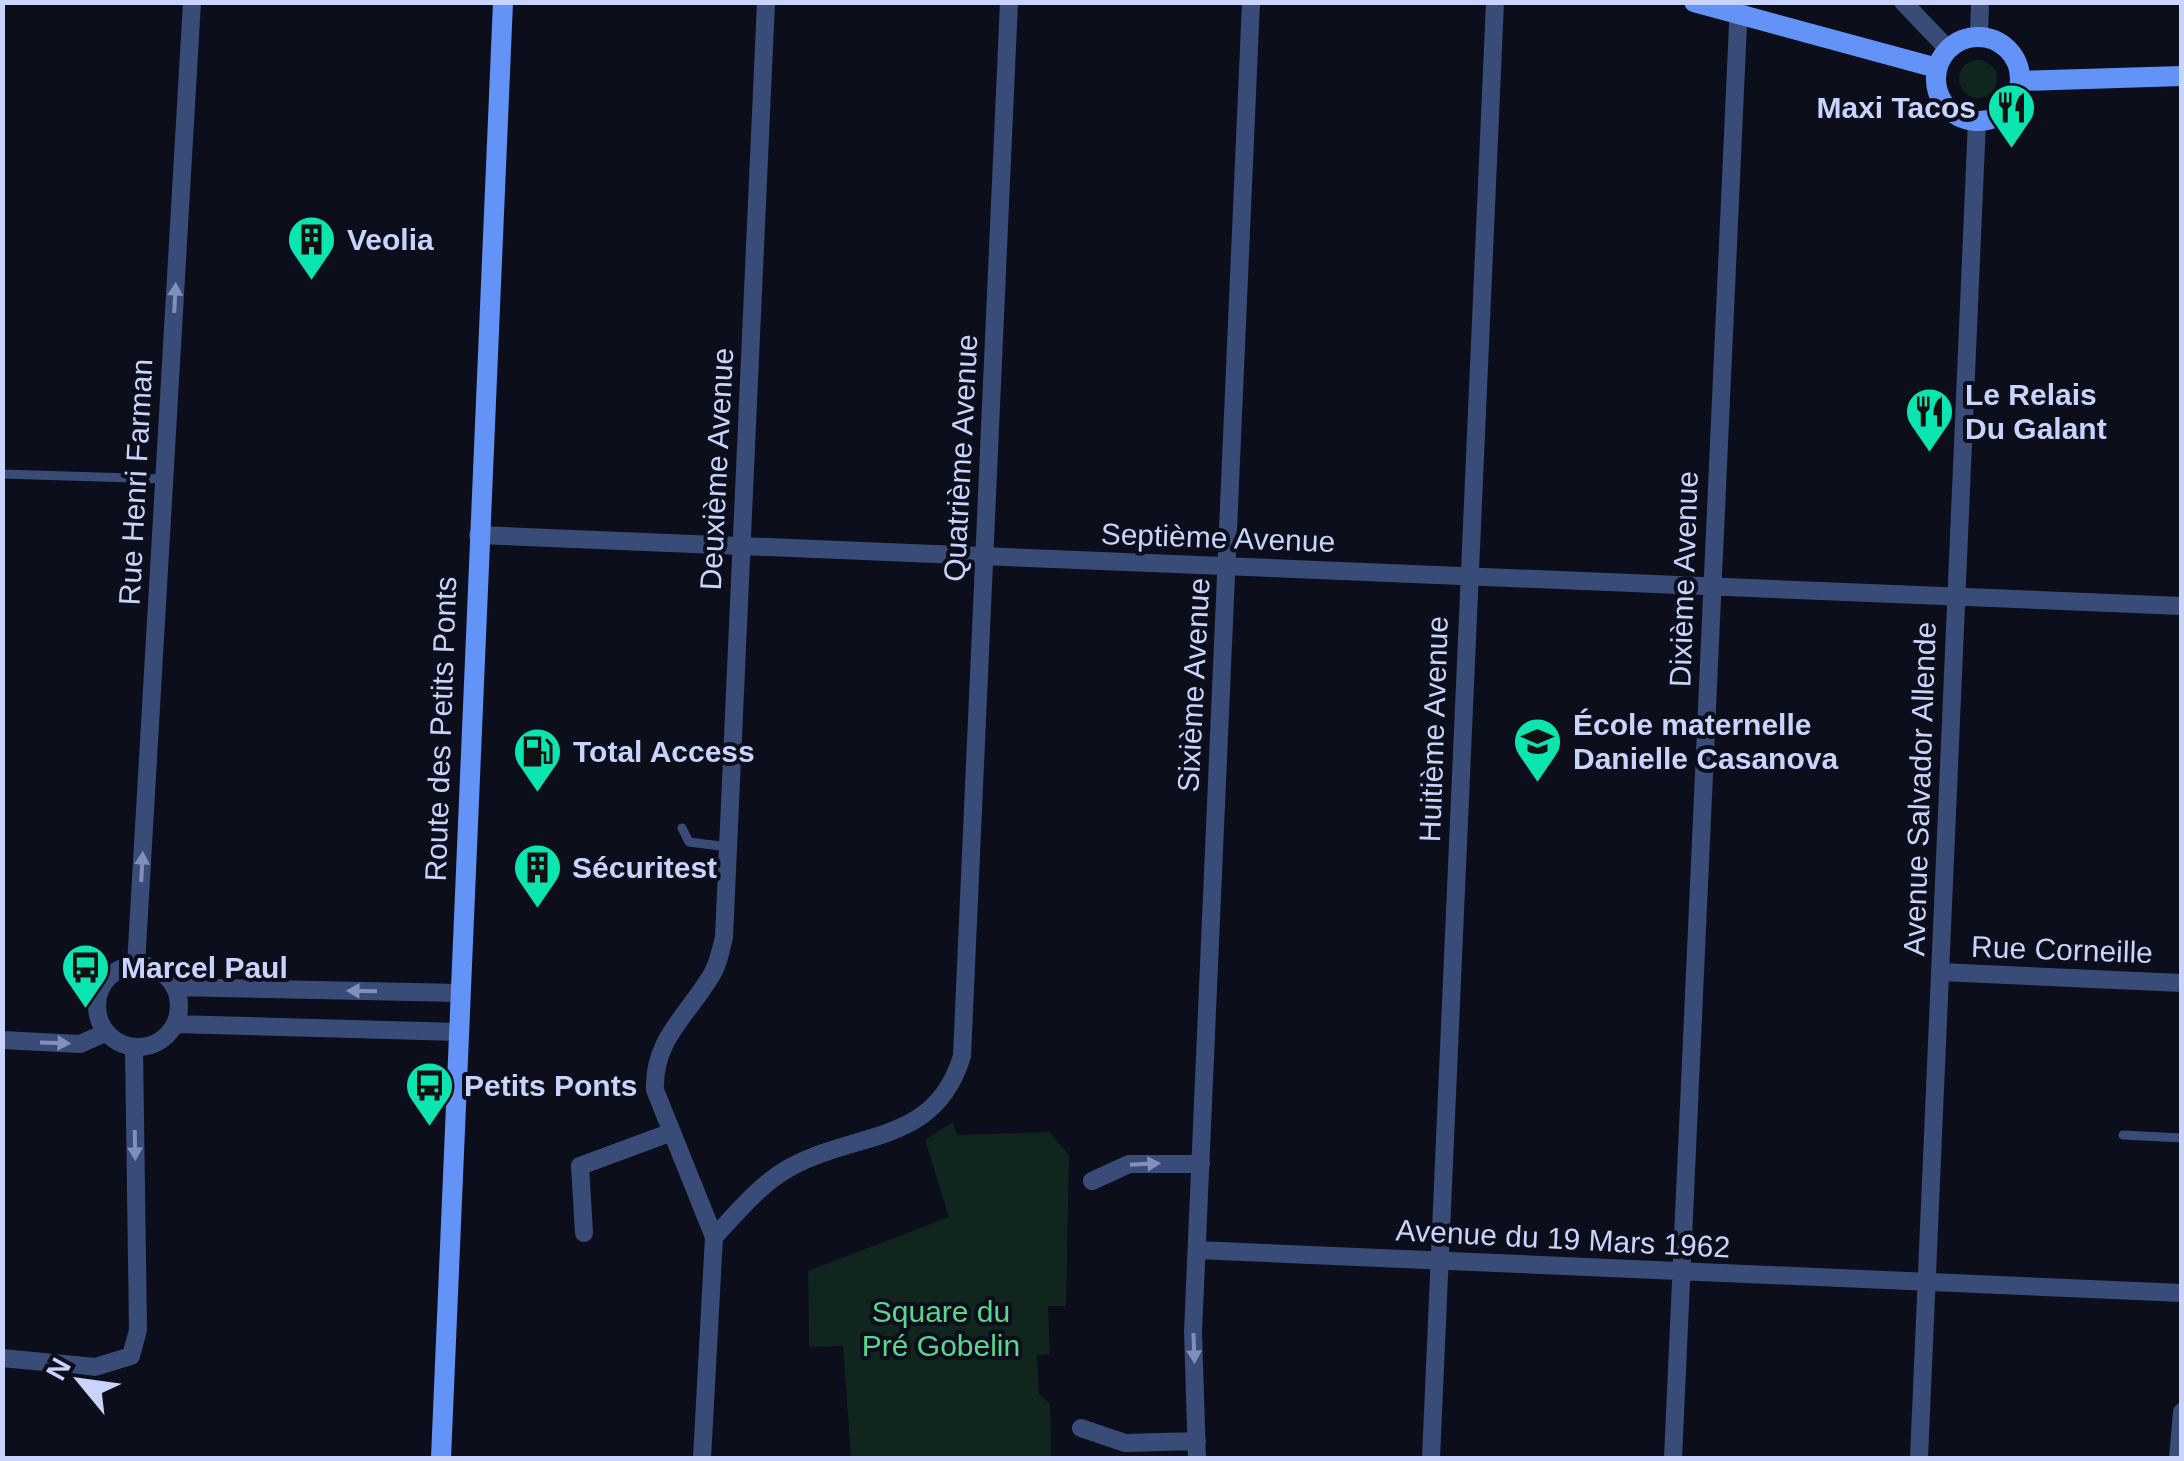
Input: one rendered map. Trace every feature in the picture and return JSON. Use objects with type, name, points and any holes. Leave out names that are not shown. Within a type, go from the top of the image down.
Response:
[{"type":"main road","name":"Route des Petits Ponts","points":[[441,1458],[502,2]]},
{"type":"main road","points":[[1694,2],[1738,10],[1937,68]]},
{"type":"main road","points":[[1979,37],[2004,46],[2013,56],[2020,81],[2006,110],[1976,121],[1964,119],[1944,104],[1938,93],[1937,68],[1948,49],[1979,37]]},
{"type":"main road","points":[[2020,81],[2182,76]]},
{"type":"street","name":"Rue Henri Farman","points":[[136,964],[192,2]]},
{"type":"street","name":"Deuxième Avenue","points":[[714,1236],[655,1090],[658,1054],[714,973],[724,937],[766,2]]},
{"type":"street","name":"Quatrième Avenue","points":[[714,1236],[758,1191],[790,1167],[902,1128],[929,1113],[954,1085],[962,1056],[1009,2]]},
{"type":"street","name":"Sixième Avenue","points":[[1197,1450],[1193,1332],[1250,2]]},
{"type":"street","name":"Huitième Avenue","points":[[1431,1458],[1495,2]]},
{"type":"street","points":[[1903,2],[1948,49]]},
{"type":"street","points":[[1979,37],[1980,2]]},
{"type":"street","name":"Dixième Avenue","points":[[1674,1458],[1738,10]]},
{"type":"street","name":"Avenue Salvador Allende","points":[[1919,1458],[1976,121]]},
{"type":"street","name":"Septième Avenue","points":[[478,535],[2182,606]]},
{"type":"street","points":[[136,964],[154,968],[174,987],[179,1004],[175,1024],[157,1043],[134,1048],[118,1044],[105,1032],[96,1009],[100,989],[113,973],[136,964]]},
{"type":"street","name":"Rue Corneille","points":[[1940,972],[2182,983]]},
{"type":"street","points":[[174,987],[460,993]]},
{"type":"street","points":[[175,1024],[458,1032]]},
{"type":"street","points":[[2,1040],[80,1044],[105,1032]]},
{"type":"street","points":[[2,1358],[95,1367],[131,1356],[138,1330],[134,1048]]},
{"type":"street","points":[[584,1233],[580,1166],[672,1132]]},
{"type":"street","points":[[1092,1180],[1129,1164],[1201,1164]]},
{"type":"street","points":[[702,1458],[714,1236]]},
{"type":"street","name":"Avenue du 19 Mars 1962","points":[[1197,1250],[2182,1292]]},
{"type":"street","points":[[2178,1458],[2182,1412]]},
{"type":"street","points":[[1081,1428],[1125,1443],[1197,1450]]},
{"type":"lane","points":[[2,474],[164,479]]},
{"type":"lane","points":[[682,828],[689,842],[728,848]]},
{"type":"lane","points":[[2122,1136],[2182,1138]]},
{"type":"green space","points":[[1978,60],[1991,66],[1997,79],[1991,92],[1978,98],[1965,92],[1959,79],[1965,66]]},
{"type":"green space","name":"Square du Pré Gobelin","points":[[953,1122],[957,1135],[1049,1132],[1069,1155],[1066,1306],[1048,1306],[1050,1354],[1037,1355],[1039,1394],[1050,1403],[1051,1458],[851,1458],[843,1346],[809,1347],[808,1271],[949,1217],[925,1140]]},
{"type":"place","name":"Maxi Tacos","points":[[2011,150]]},
{"type":"place","name":"Veolia","points":[[312,282]]},
{"type":"place","name":"Le Relais Du Galant","points":[[1930,454]]},
{"type":"place","name":"École maternelle Danielle Casanova","points":[[1538,784]]},
{"type":"place","name":"Total Access","points":[[538,794]]},
{"type":"place","name":"Sécuritest","points":[[537,910]]},
{"type":"place","name":"Marcel Paul","points":[[86,1010]]},
{"type":"place","name":"Petits Ponts","points":[[429,1128]]}]
